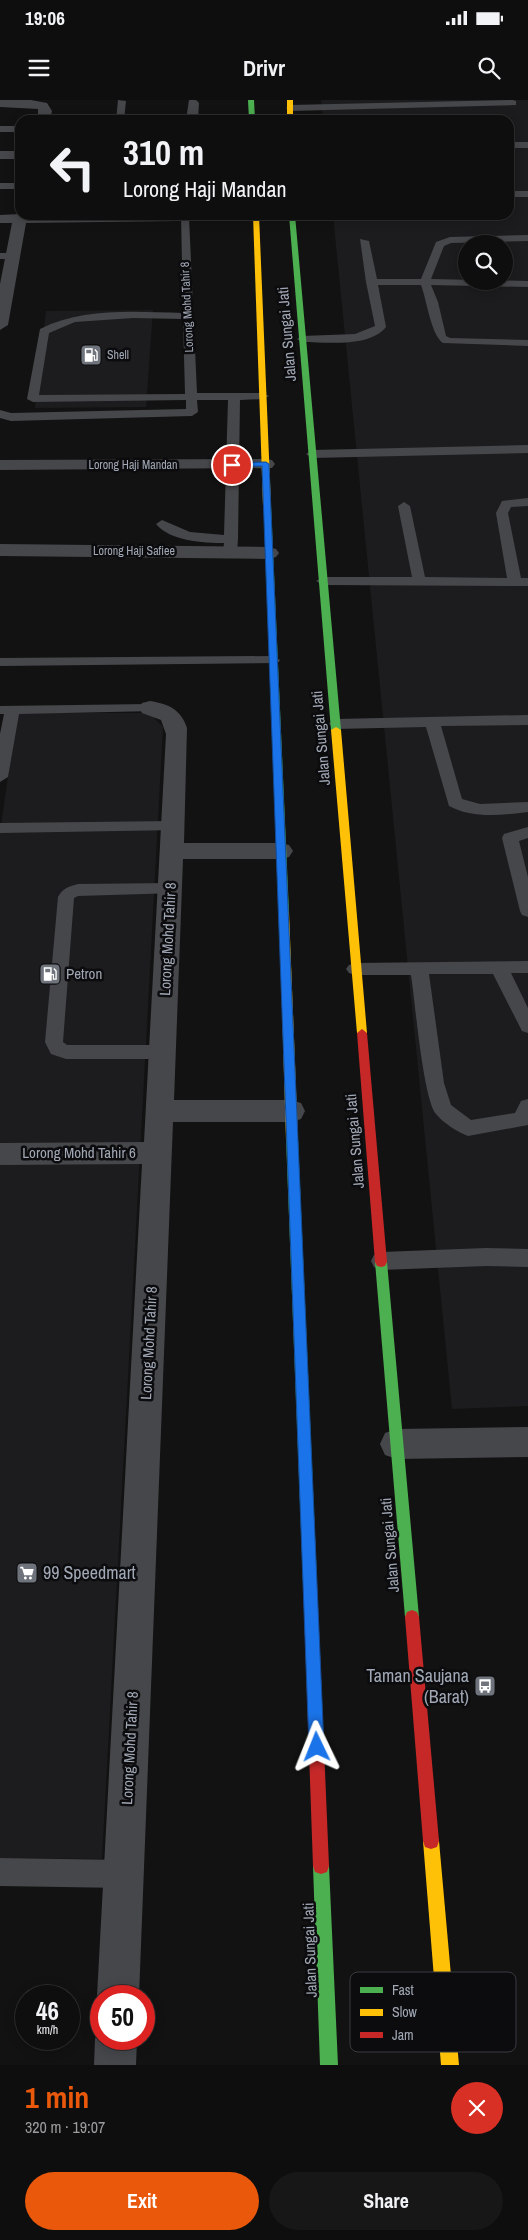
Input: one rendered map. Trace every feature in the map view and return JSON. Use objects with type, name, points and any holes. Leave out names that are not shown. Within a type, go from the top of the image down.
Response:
[{"type":"main road","points":[[251,100],[252,115]]},
{"type":"main road","name":"Jalan Sungai Jati","points":[[256,220],[329,2065]]},
{"type":"main road","name":"Jalan Sungai Jati","points":[[292,220],[442,1972]]},
{"type":"main road","name":"Jalan Sungai Jati","points":[[449,2052],[450,2065]]},
{"type":"street","points":[[0,103],[27,103],[43,106],[46,111],[45,115]]},
{"type":"street","points":[[193,115],[194,103]]},
{"type":"street","points":[[0,155],[15,155]]},
{"type":"street","points":[[0,219],[15,218]]},
{"type":"street","points":[[0,325],[7,256],[19,220]]},
{"type":"street","name":"Lorong Haji Mandan","points":[[0,465],[266,464]]},
{"type":"street","name":"Lorong Haji Safiee","points":[[0,550],[230,546],[269,553]]},
{"type":"street","name":"Lorong Mohd Tahir 8","points":[[119,1985],[177,734],[175,721],[170,714],[160,709],[150,708]]},
{"type":"street","points":[[173,838],[281,850]]},
{"type":"street","points":[[160,1111],[291,1111]]},
{"type":"street","name":"Lorong Mohd Tahir 6","points":[[0,1154],[158,1153]]},
{"type":"street","points":[[396,1444],[528,1442]]},
{"type":"street","points":[[115,2065],[116,2050]]},
{"type":"lane","points":[[121,115],[122,102]]},
{"type":"lane","points":[[290,109],[337,111],[513,104]]},
{"type":"lane","points":[[0,129],[15,129]]},
{"type":"lane","points":[[514,145],[528,145]]},
{"type":"lane","points":[[0,186],[15,186]]},
{"type":"lane","points":[[514,194],[528,194]]},
{"type":"lane","name":"Lorong Mohd Tahir 8","points":[[184,220],[192,397]]},
{"type":"lane","points":[[528,238],[450,240],[440,244],[425,282],[433,302],[441,336],[447,341],[528,343]]},
{"type":"lane","points":[[302,339],[361,336],[376,333],[381,326],[364,241]]},
{"type":"lane","points":[[371,282],[528,284]]},
{"type":"lane","points":[[188,316],[82,318],[56,323],[44,332],[33,399],[263,396]]},
{"type":"lane","points":[[162,524],[179,534],[230,546],[234,395]]},
{"type":"lane","points":[[0,414],[11,417],[192,412],[192,397]]},
{"type":"lane","points":[[312,454],[528,449]]},
{"type":"lane","points":[[323,581],[521,582],[502,513],[506,504],[528,502]]},
{"type":"lane","points":[[404,506],[419,581]]},
{"type":"lane","points":[[0,662],[273,660]]},
{"type":"lane","points":[[0,777],[6,710],[150,708]]},
{"type":"lane","points":[[335,724],[528,720]]},
{"type":"lane","points":[[432,721],[455,802],[462,808],[504,810],[528,807]]},
{"type":"lane","points":[[0,828],[173,838]]},
{"type":"lane","points":[[528,832],[510,838],[528,911]]},
{"type":"lane","points":[[163,1052],[66,1052],[58,1049],[54,1042],[66,896],[70,892],[78,890],[170,889]]},
{"type":"lane","points":[[499,967],[528,1026]]},
{"type":"lane","points":[[356,969],[528,967]]},
{"type":"lane","points":[[420,968],[435,1083],[443,1109],[468,1128],[521,1120],[528,1106]]},
{"type":"lane","points":[[381,1261],[486,1257],[528,1258]]},
{"type":"lane","points":[[0,1872],[124,1874]]},
{"type":"shaded area","points":[[321,100],[528,100],[528,1406],[452,1409],[333,220],[514,220],[514,115],[322,115]]},
{"type":"shaded area","points":[[153,310],[146,407],[35,408],[46,311]]},
{"type":"shaded area","points":[[17,713],[149,713],[163,727],[102,1859],[0,1858],[0,833]]},
{"type":"traffic: fast","points":[[251,100],[252,115]]},
{"type":"traffic: fast","points":[[292,220],[336,730]]},
{"type":"traffic: fast","points":[[267,505],[284,912]]},
{"type":"traffic: fast","points":[[292,1139],[310,1582]]},
{"type":"traffic: fast","points":[[381,1262],[412,1617]]},
{"type":"traffic: fast","points":[[321,1866],[329,2065]]},
{"type":"traffic: slow","points":[[290,100],[290,115]]},
{"type":"traffic: slow","points":[[256,220],[267,505]]},
{"type":"traffic: slow","points":[[336,730],[362,1033]]},
{"type":"traffic: slow","points":[[284,912],[292,1139]]},
{"type":"traffic: slow","points":[[431,1841],[442,1972]]},
{"type":"traffic: slow","points":[[449,2052],[450,2065]]},
{"type":"traffic: jam","points":[[362,1033],[381,1262]]},
{"type":"traffic: jam","points":[[310,1582],[321,1866]]},
{"type":"traffic: jam","points":[[412,1617],[431,1841]]},
{"type":"place","name":"Shell","points":[[91,355]]},
{"type":"place","name":"Petron","points":[[50,974]]},
{"type":"place","name":"99 Speedmart","points":[[27,1573]]},
{"type":"place","name":"Taman Saujana (Barat)","points":[[485,1686]]},
{"type":"route","points":[[232,465],[266,464],[317,1747]]}]
